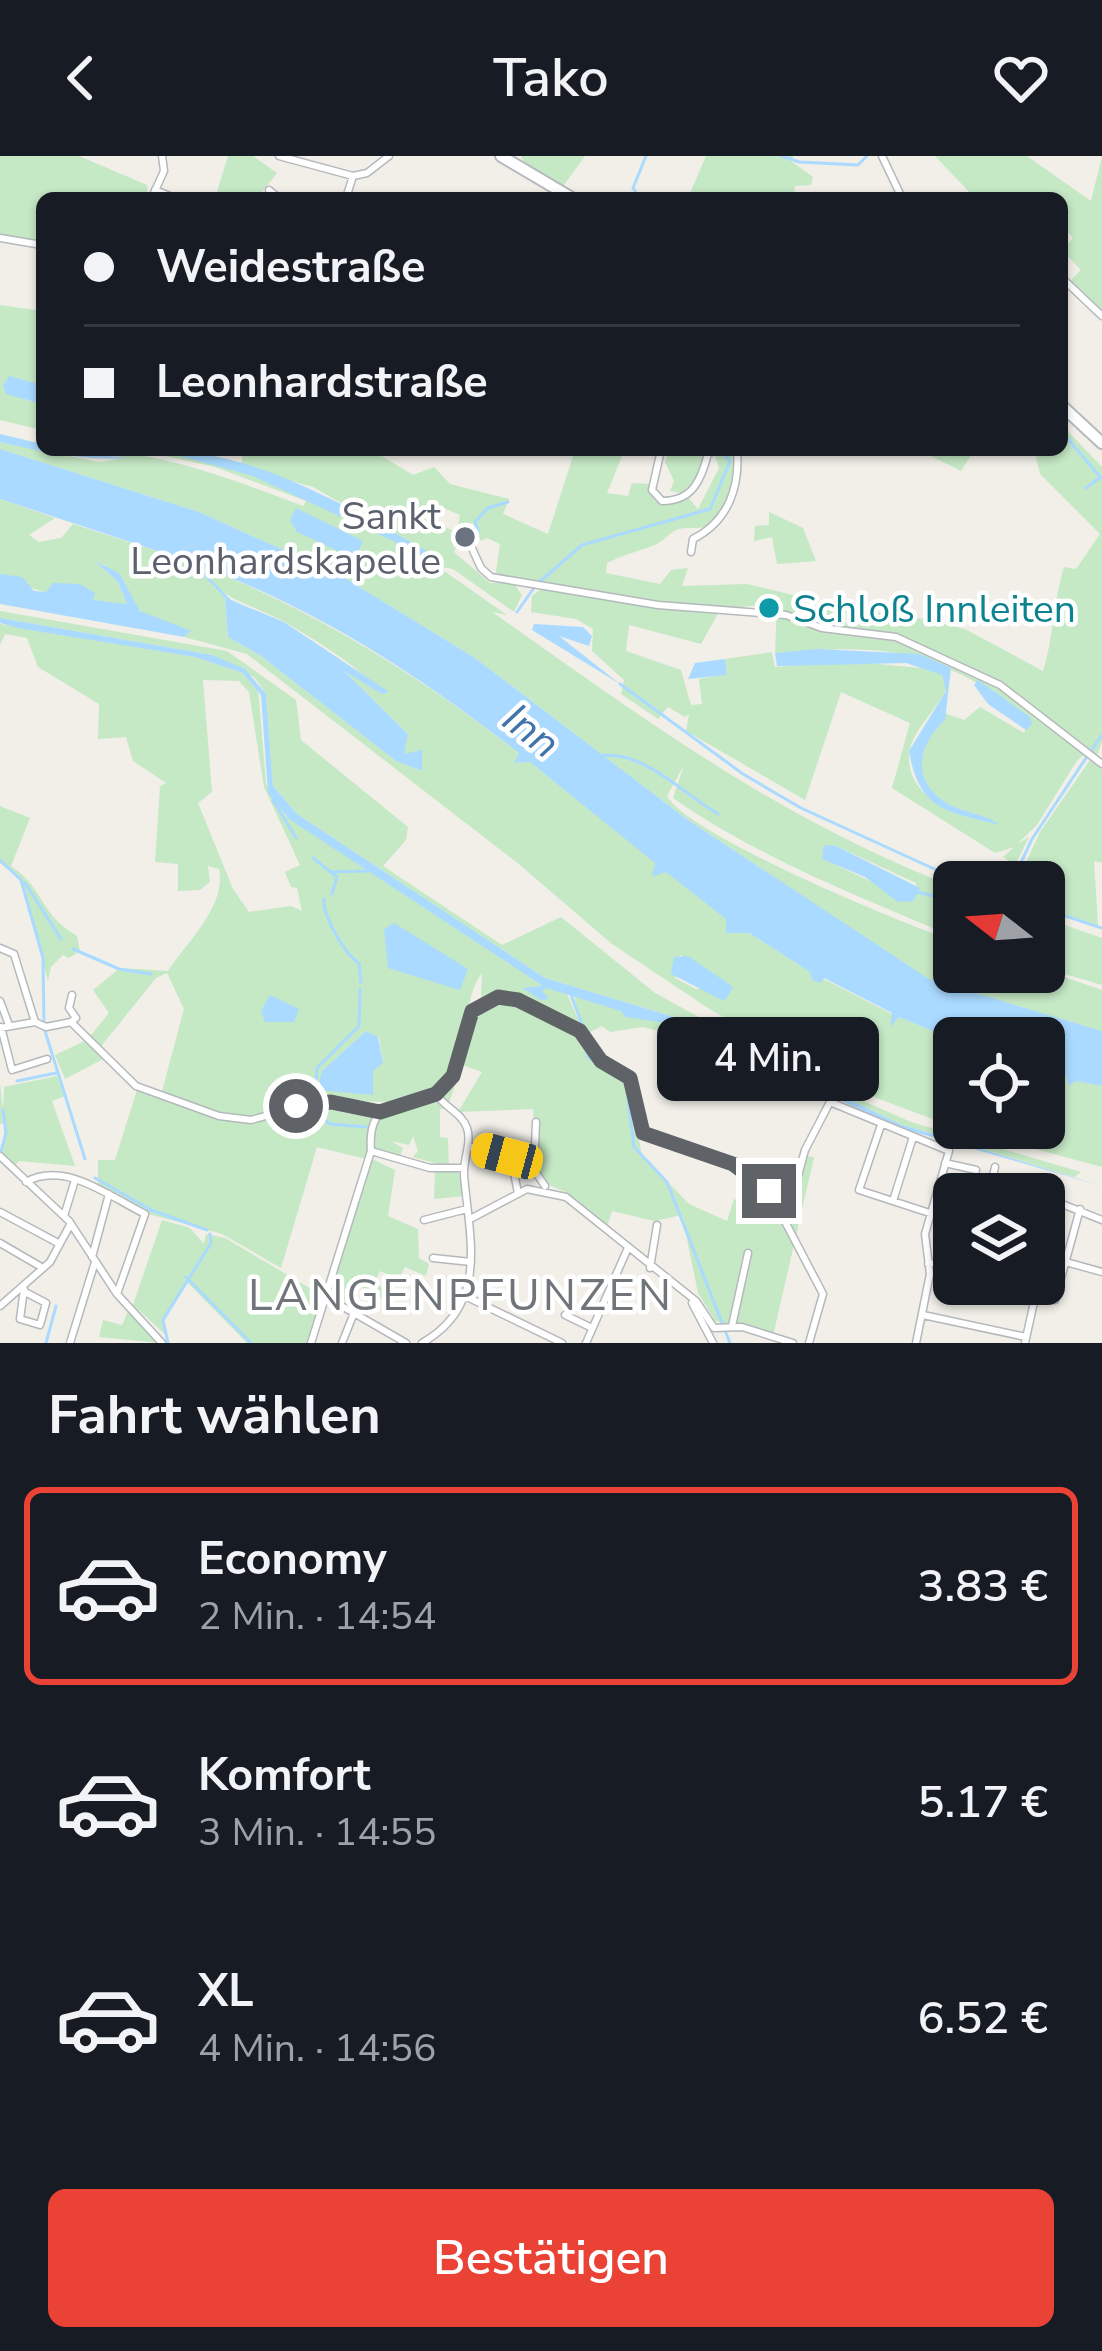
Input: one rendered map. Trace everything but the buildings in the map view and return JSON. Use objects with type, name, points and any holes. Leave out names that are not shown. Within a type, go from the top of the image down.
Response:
[{"type":"main road","points":[[505,157],[562,192]]},
{"type":"main road","points":[[1068,412],[1102,443]]},
{"type":"street","points":[[154,192],[164,172],[162,156]]},
{"type":"street","points":[[279,156],[353,176],[368,173],[388,156]]},
{"type":"street","points":[[882,156],[899,192]]},
{"type":"street","points":[[349,192],[353,176]]},
{"type":"street","points":[[0,238],[36,243]]},
{"type":"street","points":[[1068,284],[1102,316]]},
{"type":"street","points":[[660,456],[651,483],[662,501],[687,496],[707,456]]},
{"type":"street","points":[[691,552],[693,538],[709,528],[736,492],[737,456]]},
{"type":"street","points":[[465,533],[486,575],[537,582],[565,593],[786,615],[822,628],[914,643],[1000,685],[1102,764]]},
{"type":"street","points":[[0,948],[14,954],[41,1025]]},
{"type":"street","points":[[3,1026],[71,1022],[76,1018],[69,1008],[72,995]]},
{"type":"street","points":[[71,1022],[136,1086],[219,1115],[250,1120],[320,1101],[380,1112],[436,1094],[453,1076],[472,1011],[491,998],[518,1000],[580,1031],[601,1061],[630,1078],[643,1133],[744,1170],[769,1191],[823,1294],[809,1343]]},
{"type":"street","points":[[0,1001],[12,1070],[47,1059]]},
{"type":"street","points":[[422,1343],[448,1324],[465,1296],[472,1262],[464,1121],[436,1094]]},
{"type":"street","points":[[786,1222],[805,1150],[830,1102],[949,1151],[924,1250],[928,1264],[916,1343]]},
{"type":"street","points":[[311,1343],[380,1112]]},
{"type":"street","points":[[536,1122],[536,1179],[689,1300],[710,1325],[789,1342]]},
{"type":"street","points":[[881,1125],[859,1190],[931,1213]]},
{"type":"street","points":[[893,1201],[913,1137]]},
{"type":"street","points":[[468,1146],[511,1158],[519,1195]]},
{"type":"street","points":[[371,1151],[430,1168],[464,1168]]},
{"type":"street","points":[[0,1156],[71,1224],[117,1294],[162,1343]]},
{"type":"street","points":[[945,1163],[975,1173]]},
{"type":"street","points":[[994,1173],[995,1167]]},
{"type":"street","points":[[26,1182],[47,1174],[75,1180],[145,1214],[117,1294]]},
{"type":"street","points":[[64,1216],[75,1180]]},
{"type":"street","points":[[472,1218],[538,1189],[562,1196]]},
{"type":"street","points":[[70,1343],[109,1194]]},
{"type":"street","points":[[1065,1205],[1102,1220]]},
{"type":"street","points":[[424,1220],[467,1209]]},
{"type":"street","points":[[1065,1259],[1080,1210]]},
{"type":"street","points":[[0,1212],[58,1243]]},
{"type":"street","points":[[0,1306],[26,1291],[71,1224]]},
{"type":"street","points":[[650,1268],[657,1225]]},
{"type":"street","points":[[0,1243],[43,1268]]},
{"type":"street","points":[[586,1343],[627,1250]]},
{"type":"street","points":[[726,1326],[748,1252]]},
{"type":"street","points":[[433,1258],[472,1262]]},
{"type":"street","points":[[1065,1262],[1102,1272]]},
{"type":"street","points":[[928,1264],[933,1263]]},
{"type":"street","points":[[26,1291],[46,1303],[40,1325],[20,1319],[26,1291]]},
{"type":"street","points":[[465,1296],[562,1343]]},
{"type":"street","points":[[326,1297],[406,1343]]},
{"type":"street","points":[[689,1300],[713,1343]]},
{"type":"street","points":[[922,1315],[1027,1341],[1033,1305]]},
{"type":"street","points":[[342,1343],[354,1313]]},
{"type":"street","points":[[566,1316],[592,1328]]},
{"type":"green space","points":[[0,156],[79,156],[147,185],[148,192],[36,192],[36,243],[0,237]]},
{"type":"green space","points":[[228,156],[253,156],[277,173],[262,192],[217,192]]},
{"type":"green space","points":[[521,156],[585,156],[561,189],[527,168]]},
{"type":"green space","points":[[706,156],[793,156],[792,162],[813,177],[811,185],[795,186],[794,192],[691,192]]},
{"type":"green space","points":[[935,156],[1027,156],[1091,201],[1102,156],[1102,314],[1069,282],[1081,270],[1068,256],[1073,238],[1068,233],[1068,192],[969,192]]},
{"type":"green space","points":[[0,305],[36,310],[36,384],[18,380],[24,399],[36,402],[36,429],[0,420]]},
{"type":"green space","points":[[1068,431],[1102,467],[1102,742],[1096,758],[1082,756],[1076,762],[1037,825],[1017,844],[1029,837],[1017,861],[1003,857],[1014,847],[995,853],[892,788],[910,723],[841,692],[805,800],[686,731],[689,714],[685,717],[668,707],[658,719],[621,694],[624,680],[592,651],[593,629],[576,619],[531,612],[532,596],[545,586],[515,585],[522,595],[514,612],[453,569],[437,566],[507,615],[492,612],[714,764],[828,830],[933,878],[933,928],[810,875],[706,820],[673,798],[684,765],[667,796],[683,813],[754,855],[933,933],[933,980],[688,820],[475,658],[343,577],[199,512],[0,449],[0,442],[36,449],[36,456],[99,462],[126,458],[115,456],[142,456],[194,468],[303,506],[306,501],[215,467],[166,456],[208,460],[405,539],[313,487],[242,467],[242,456],[382,456],[413,475],[434,467],[450,484],[509,499],[503,514],[548,534],[573,456],[622,456],[607,493],[628,496],[632,483],[649,484],[665,499],[681,493],[670,491],[674,481],[665,462],[667,456],[707,456],[686,495],[698,509],[719,468],[715,456],[731,456],[732,492],[715,520],[676,530],[656,545],[607,563],[606,573],[660,584],[671,570],[688,568],[682,586],[747,584],[851,609],[919,618],[965,629],[1043,671],[1064,567],[1076,569],[1100,534],[1040,474],[1036,456],[1068,456]],"holes":[[[432,503],[460,515],[458,525],[473,523],[481,541],[487,538],[500,544],[496,571],[500,583],[490,583],[454,552],[462,534],[420,517]],[[765,604],[777,607],[775,653],[851,649],[910,656],[966,677],[1030,717],[1024,733],[980,707],[964,720],[944,713],[945,720],[924,749],[922,771],[933,792],[949,805],[997,823],[936,803],[915,781],[910,749],[946,690],[942,675],[930,669],[848,661],[775,667],[772,652],[725,659],[727,674],[699,679],[702,704],[691,705],[681,670],[626,651],[629,625],[701,644],[720,610]],[[836,846],[916,883],[913,901],[823,859]]]},
{"type":"green space","points":[[931,456],[970,456],[961,471]]},
{"type":"green space","points":[[0,499],[55,518],[29,535],[39,542],[61,538],[73,524],[191,562],[225,598],[228,637],[261,656],[396,761],[421,771],[413,757],[403,754],[408,734],[340,667],[382,694],[362,674],[290,625],[226,594],[196,564],[364,646],[481,724],[519,753],[515,763],[530,762],[727,919],[810,972],[892,1014],[892,1024],[899,1017],[933,1031],[933,1119],[858,1091],[711,1010],[612,944],[520,865],[247,654],[184,637],[190,631],[142,612],[118,577],[105,566],[96,562],[118,582],[127,604],[95,604],[29,587],[0,574]],"holes":[[[680,955],[729,984],[696,989],[675,978]]]},
{"type":"green space","points":[[769,512],[803,528],[816,561],[777,564],[772,537],[754,541],[755,526],[769,525]]},
{"type":"green space","points":[[0,611],[227,651],[296,700],[301,740],[408,827],[406,840],[383,866],[502,945],[561,917],[655,993],[849,1099],[850,1095],[933,1128],[933,1134],[900,1124],[684,1020],[545,978],[297,814],[273,786],[266,694],[255,678],[212,655],[0,618]]},
{"type":"green space","points":[[0,624],[195,657],[243,673],[258,687],[266,784],[286,816],[545,987],[566,992],[579,1021],[574,996],[622,1011],[625,1017],[709,1037],[770,1063],[847,1106],[749,1060],[739,1080],[706,1072],[710,1060],[690,1053],[691,1040],[643,1027],[610,1032],[602,1026],[588,1033],[505,994],[481,1000],[482,973],[471,995],[457,1063],[437,1089],[421,1098],[384,1102],[328,1098],[263,1115],[232,1117],[161,1095],[184,1009],[167,973],[156,978],[98,1050],[105,1058],[65,1079],[55,1055],[87,1040],[109,1013],[93,990],[120,968],[168,971],[212,909],[219,869],[208,866],[210,882],[200,890],[178,891],[178,864],[155,862],[160,786],[166,783],[133,761],[126,737],[98,739],[99,704],[38,667],[27,638],[5,634],[0,645]],"holes":[[[203,680],[239,681],[249,692],[264,787],[300,865],[285,872],[291,887],[297,888],[302,911],[291,906],[249,912],[233,889],[198,803],[212,792]],[[366,1031],[379,1038],[383,1062],[373,1071],[373,1095],[322,1071]]]},
{"type":"green space","points":[[1090,760],[1102,769],[1102,863],[1094,861],[1098,926],[1065,914],[1065,861],[1027,861],[1040,832]]},
{"type":"green space","points":[[0,806],[30,818],[11,866],[55,919],[77,936],[80,951],[69,958],[63,955],[51,967],[48,981],[21,880],[0,863]]},
{"type":"green space","points":[[1065,925],[1102,938],[1102,985],[1065,974]]},
{"type":"green space","points":[[1065,977],[1102,990],[1102,1031],[975,993],[1065,993]]},
{"type":"green space","points":[[499,999],[576,1032],[599,1063],[626,1077],[642,1155],[689,1204],[727,1221],[734,1199],[754,1206],[761,1185],[785,1224],[805,1156],[814,1157],[773,1336],[715,1321],[698,1293],[682,1215],[654,1221],[612,1211],[606,1230],[568,1193],[537,1180],[533,1109],[458,1112],[482,1072],[462,1065],[448,1106],[438,1094],[476,1015]]},
{"type":"green space","points":[[57,1076],[65,1096],[52,1101],[75,1166],[19,1161],[13,1167],[2,1153],[5,1123],[0,1124],[0,1084],[3,1109],[4,1087]]},
{"type":"green space","points":[[1065,1076],[1102,1086],[1102,1167],[1035,1149],[1065,1149]]},
{"type":"green space","points":[[137,1090],[245,1122],[317,1104],[376,1113],[366,1159],[317,1147],[281,1268],[222,1234],[145,1213],[98,1187],[98,1160],[115,1160]]},
{"type":"green space","points":[[434,1097],[447,1108],[440,1109],[440,1137],[448,1138],[449,1167],[413,1157],[418,1151],[413,1136],[409,1145],[391,1141],[403,1148],[400,1157],[374,1149],[378,1120],[388,1110]]},
{"type":"green space","points":[[982,1149],[1003,1149],[1081,1172],[1074,1177]]},
{"type":"green space","points":[[370,1158],[395,1170],[388,1216],[418,1229],[419,1258],[429,1264],[426,1276],[405,1267],[399,1279],[380,1271],[374,1283],[392,1293],[389,1303],[355,1284],[342,1305],[328,1294]]},
{"type":"green space","points":[[458,1170],[465,1196],[434,1199],[435,1171]]},
{"type":"green space","points":[[162,1220],[190,1228],[204,1244],[206,1234],[225,1238],[323,1296],[308,1343],[247,1343],[186,1281],[164,1319],[167,1336],[133,1305]]},
{"type":"green space","points":[[129,1309],[160,1343],[99,1337],[103,1320],[122,1325]]},
{"type":"water","points":[[9,376],[36,383],[36,402],[6,394],[3,386]]},
{"type":"water","points":[[0,434],[36,443],[36,450],[0,442]]},
{"type":"water","name":"Inn","points":[[0,449],[199,512],[343,577],[475,658],[688,820],[933,980],[933,993],[976,993],[1055,1017],[933,1017],[933,1031],[899,1017],[890,1027],[892,1013],[824,978],[820,983],[812,980],[810,972],[749,933],[726,933],[726,919],[666,872],[652,877],[655,863],[530,762],[514,763],[519,753],[365,646],[283,601],[197,565],[231,600],[284,622],[389,692],[382,694],[344,671],[408,734],[404,754],[422,750],[422,771],[396,761],[261,656],[228,637],[225,598],[191,562],[0,499]]},
{"type":"water","points":[[180,456],[231,460],[302,485],[434,555],[434,560],[253,476]]},
{"type":"water","points":[[296,508],[363,541],[355,559],[297,532],[290,520]]},
{"type":"water","points":[[95,561],[119,573],[140,611],[191,631],[184,637],[0,604],[0,574],[22,577],[34,591],[46,592],[53,583],[80,584],[95,593],[93,600],[127,604],[118,582]]},
{"type":"water","points":[[0,618],[212,655],[245,669],[266,694],[273,786],[297,814],[545,978],[684,1020],[933,1137],[897,1127],[680,1025],[625,1017],[621,1011],[546,988],[542,991],[549,999],[541,1000],[522,988],[543,986],[289,819],[268,793],[261,695],[243,673],[195,657],[0,623]]},
{"type":"water","points":[[534,624],[583,627],[592,636],[589,646],[559,636],[620,684],[532,630]]},
{"type":"water","points":[[817,649],[919,654],[951,668],[945,720],[924,750],[923,772],[945,802],[1000,825],[939,806],[920,786],[914,771],[909,751],[946,691],[942,675],[906,663],[777,666],[775,653]]},
{"type":"water","points":[[725,659],[727,675],[688,679],[695,663]]},
{"type":"water","points":[[978,680],[1030,717],[1032,724],[1026,730],[988,704],[974,685]]},
{"type":"water","points":[[824,845],[836,846],[920,888],[913,901],[898,902],[865,877],[822,859]]},
{"type":"water","points":[[394,923],[468,969],[460,990],[388,968],[384,929]]},
{"type":"water","points":[[688,956],[733,988],[724,1001],[671,974],[674,957]]},
{"type":"water","points":[[270,995],[299,1009],[294,1022],[265,1022],[261,1011]]},
{"type":"water","points":[[1065,1020],[1102,1031],[1102,1086],[1076,1081],[1069,1086]]},
{"type":"water","points":[[366,1031],[378,1037],[383,1063],[373,1071],[373,1095],[318,1090],[322,1071]]},
{"type":"water","points":[[973,1149],[1060,1173],[1057,1173]]},
{"type":"waterway","points":[[636,192],[633,188],[646,156]]},
{"type":"waterway","points":[[782,156],[799,162],[858,165],[867,156]]},
{"type":"waterway","points":[[1068,439],[1102,479]]},
{"type":"waterway","points":[[517,612],[536,585],[582,545],[710,509],[730,461],[726,456]]},
{"type":"waterway","points":[[1086,488],[1098,479]]},
{"type":"waterway","points":[[478,532],[475,522],[488,508],[508,502]]},
{"type":"waterway","points":[[620,684],[743,774],[801,808],[933,868]]},
{"type":"waterway","points":[[1090,752],[1102,735]]},
{"type":"waterway","points":[[600,756],[616,755],[647,766],[718,814]]},
{"type":"waterway","points":[[1022,861],[1086,758]]},
{"type":"waterway","points":[[273,800],[296,838]]},
{"type":"waterway","points":[[313,858],[337,877],[332,894]]},
{"type":"waterway","points":[[0,860],[21,880],[43,958],[44,1028],[85,1159]]},
{"type":"waterway","points":[[330,872],[368,871]]},
{"type":"waterway","points":[[25,883],[61,939]]},
{"type":"waterway","points":[[917,892],[933,896]]},
{"type":"waterway","points":[[324,899],[335,932],[359,963],[361,983]]},
{"type":"waterway","points":[[1065,916],[1102,928]]},
{"type":"waterway","points":[[73,949],[119,969],[151,974]]},
{"type":"waterway","points":[[315,1097],[317,1068],[359,1026],[360,989]]},
{"type":"waterway","points":[[571,995],[583,1027]]},
{"type":"waterway","points":[[585,1044],[588,1057],[626,1083],[634,1147],[667,1182],[730,1343]]},
{"type":"waterway","points":[[17,1081],[56,1073]]},
{"type":"waterway","points":[[316,1105],[318,1115],[330,1124],[366,1127]]},
{"type":"waterway","points":[[1,1151],[6,1133],[3,1110]]},
{"type":"waterway","points":[[95,1178],[151,1210],[207,1230]]},
{"type":"waterway","points":[[168,1343],[163,1320],[211,1243],[210,1234]]},
{"type":"waterway","points":[[186,1277],[251,1343]]},
{"type":"waterway","points":[[46,1343],[56,1306]]},
{"type":"place","name":"Sankt Leonhardskapelle","points":[[465,537]]},
{"type":"place","name":"Schloß Innleiten","points":[[769,608]]},
{"type":"district","name":"LANGENPFUNZEN","points":[[461,1294]]},
{"type":"route","points":[[296,1106],[331,1102],[380,1112],[436,1094],[453,1076],[472,1011],[491,998],[512,998],[580,1031],[601,1061],[630,1078],[643,1133],[733,1164],[769,1191]]}]
